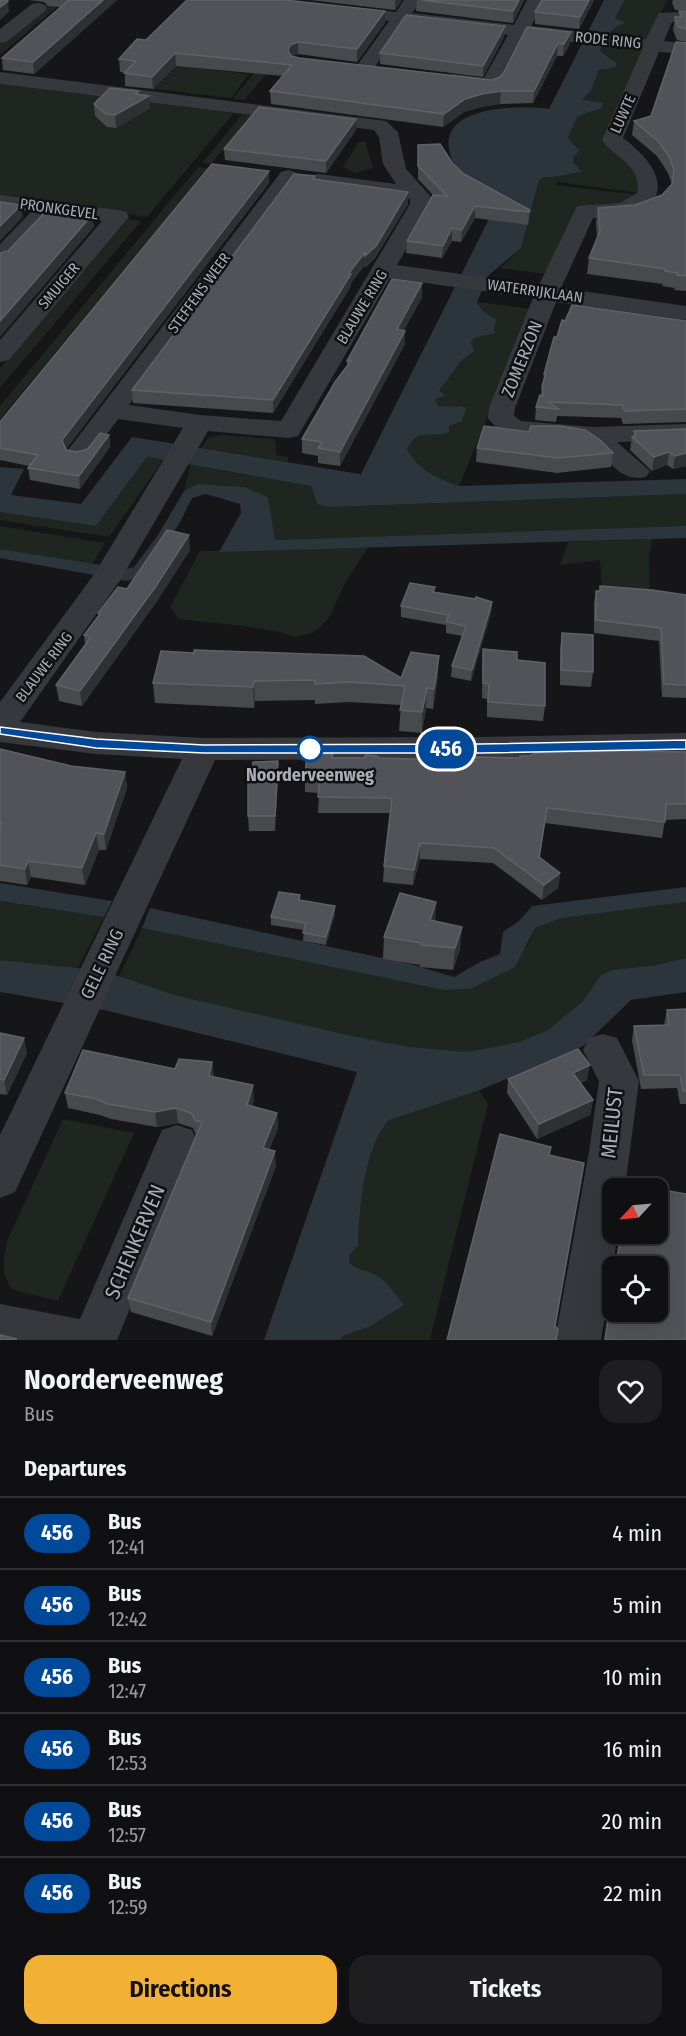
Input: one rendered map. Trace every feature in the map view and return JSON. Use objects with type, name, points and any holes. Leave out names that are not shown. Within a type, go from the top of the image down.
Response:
[{"type":"street","points":[[385,72],[356,69],[413,0]]},
{"type":"street","points":[[439,79],[490,85],[536,0]]},
{"type":"street","points":[[0,38],[38,8],[9,5]]},
{"type":"street","name":"RODE RING","points":[[326,9],[686,49]]},
{"type":"street","points":[[653,45],[665,17],[686,17]]},
{"type":"street","name":"LUWTE","points":[[548,293],[585,212],[621,209],[639,203],[645,198],[647,181],[640,163],[612,140],[653,45]]},
{"type":"street","points":[[0,78],[379,125],[390,137],[390,154],[398,173],[416,193]]},
{"type":"street","name":"STEFFENS WEER","points":[[78,454],[112,410],[277,175],[416,193]]},
{"type":"street","name":"BLAUWE RING","points":[[0,726],[106,579],[173,465],[196,431],[290,430],[421,204],[422,198],[416,193]]},
{"type":"street","name":"PRONKGEVEL","points":[[0,201],[118,217]]},
{"type":"street","points":[[1,255],[47,207]]},
{"type":"street","name":"SMUIGER","points":[[0,355],[118,217]]},
{"type":"street","name":"WATERRIJKLAAN","points":[[384,270],[686,313]]},
{"type":"street","name":"ZOMERZON","points":[[548,293],[502,408],[501,418],[509,426],[520,429],[592,435],[686,432]]},
{"type":"street","points":[[112,410],[196,431]]},
{"type":"street","points":[[592,435],[636,471]]},
{"type":"street","points":[[0,731],[96,743],[204,749],[686,744]]},
{"type":"street","name":"GELE RING","points":[[0,1179],[13,1123],[74,1021],[204,749]]},
{"type":"street","name":"MEILUST","points":[[578,1340],[610,1152],[619,1081],[603,1050]]},
{"type":"street","name":"SCHENKERVEN","points":[[94,1340],[177,1143]]},
{"type":"street","points":[[0,1326],[79,1340]]},
{"type":"shaded area","points":[[52,0],[65,0],[0,55],[0,44]]},
{"type":"shaded area","points":[[604,0],[625,0],[615,18],[626,23],[609,33],[600,51],[616,63],[616,67],[599,70],[591,91],[582,100],[603,103],[602,108],[578,116],[568,138],[580,151],[574,156],[573,162],[582,172],[544,177],[539,180],[521,248],[489,275],[477,302],[483,311],[497,320],[494,326],[495,333],[474,338],[471,343],[474,351],[461,361],[439,391],[446,395],[435,399],[438,406],[467,408],[461,422],[449,426],[449,432],[417,437],[407,449],[423,468],[436,477],[459,486],[686,479],[686,494],[329,507],[317,504],[311,486],[147,457],[96,526],[0,512],[0,467],[24,469],[11,495],[81,504],[132,437],[360,474],[360,476],[491,215],[455,166],[449,149],[450,134],[458,124],[470,116],[486,111],[521,107],[549,109]]},
{"type":"shaded area","points":[[625,0],[668,0],[645,40],[605,36],[614,26],[624,22],[615,18]]},
{"type":"shaded area","points":[[303,12],[319,14],[244,100],[233,99]]},
{"type":"shaded area","points":[[603,44],[648,50],[606,141],[638,170],[640,193],[557,182],[556,185],[638,195],[625,205],[577,207],[547,274],[500,268],[521,248],[539,180],[544,177],[581,172],[573,162],[576,146],[568,138],[578,116],[602,108],[602,103],[581,101],[591,91],[599,70],[607,68],[611,59],[600,51]]},
{"type":"shaded area","points":[[177,66],[249,74],[231,98],[154,89]]},
{"type":"shaded area","points":[[0,84],[234,113],[147,217],[0,196]]},
{"type":"shaded area","points":[[242,114],[252,115],[211,164],[202,163]]},
{"type":"shaded area","points":[[365,141],[373,168],[355,173],[343,167],[359,142]]},
{"type":"shaded area","points":[[198,167],[208,168],[0,419],[0,406]]},
{"type":"shaded area","points":[[128,219],[141,221],[0,388],[0,368]]},
{"type":"shaded area","points":[[477,302],[532,309],[459,486],[436,477],[423,468],[407,449],[418,437],[427,434],[443,434],[449,426],[461,422],[458,405],[448,408],[437,406],[435,399],[445,395],[438,392],[461,361],[473,351],[471,343],[474,337],[484,334],[491,316],[483,311]]},
{"type":"shaded area","points":[[221,435],[275,439],[276,455],[288,457],[288,462],[201,448],[208,438]]},
{"type":"shaded area","points":[[147,457],[163,460],[109,537],[0,520],[0,512],[96,526]]},
{"type":"shaded area","points":[[190,465],[311,486],[314,496],[329,507],[686,494],[686,527],[274,540],[268,497],[226,485],[205,485],[184,491]]},
{"type":"shaded area","points":[[198,484],[244,487],[268,497],[275,540],[686,526],[686,538],[219,552],[241,513],[240,504],[206,494],[192,498],[179,524],[146,575],[127,581],[0,558],[0,549],[126,569],[134,567],[158,535],[184,491]]},
{"type":"shaded area","points":[[0,526],[105,543],[92,564],[0,549]]},
{"type":"shaded area","points":[[652,539],[649,556],[650,608],[603,603],[600,560],[560,565],[568,542]]},
{"type":"shaded area","points":[[368,547],[344,585],[330,616],[321,627],[312,633],[294,637],[280,632],[243,626],[179,619],[170,607],[200,551]]},
{"type":"shaded area","points":[[0,883],[112,901],[104,917],[0,901]]},
{"type":"shaded area","points":[[686,887],[686,902],[562,918],[535,928],[515,967],[470,989],[444,990],[142,928],[150,908],[410,964],[454,977],[500,954],[503,932],[519,921],[532,906]]},
{"type":"shaded area","points":[[0,901],[104,917],[78,968],[0,960]]},
{"type":"shaded area","points":[[686,902],[686,958],[657,965],[612,970],[601,975],[582,1002],[548,1030],[519,1042],[467,1052],[411,1047],[357,1037],[174,995],[119,976],[142,928],[444,990],[470,989],[527,947],[535,928],[562,918]]},
{"type":"shaded area","points":[[686,958],[686,992],[631,1000],[583,1046],[480,1090],[389,1120],[374,1146],[368,1163],[364,1180],[358,1246],[349,1255],[349,1262],[383,1280],[404,1305],[369,1327],[345,1335],[339,1340],[264,1340],[357,1072],[104,1010],[0,992],[0,960],[78,968],[119,976],[174,995],[357,1037],[411,1047],[467,1052],[519,1042],[548,1030],[582,1002],[601,975],[612,970],[657,965]]},
{"type":"shaded area","points":[[479,1090],[488,1104],[430,1340],[339,1340],[345,1335],[369,1327],[374,1273],[361,1271],[349,1262],[349,1255],[358,1246],[364,1180],[374,1146],[381,1132],[389,1120]]},
{"type":"shaded area","points":[[63,1119],[134,1133],[58,1301],[13,1290],[6,1278],[4,1265],[8,1239]]},
{"type":"building","points":[[0,0],[5,0],[8,1],[0,7]]},
{"type":"building","points":[[69,0],[103,0],[33,62],[2,58]]},
{"type":"building","points":[[187,0],[285,0],[385,11],[357,49],[298,42],[290,45],[288,51],[291,56],[299,58],[491,80],[503,74],[527,27],[571,32],[564,44],[558,43],[534,91],[501,91],[482,94],[465,99],[444,114],[270,91],[292,65],[175,53],[152,77],[124,73],[136,61],[119,59],[137,39],[146,40]]},
{"type":"building","points":[[422,0],[519,0],[513,11]]},
{"type":"building","points":[[542,0],[589,0],[580,17],[535,12]]},
{"type":"building","points":[[679,11],[686,11],[686,29],[678,27],[675,17],[682,17]]},
{"type":"building","points":[[406,15],[505,26],[483,66],[380,53]]},
{"type":"building","points":[[676,42],[686,43],[686,276],[665,271],[665,269],[589,258],[600,231],[598,208],[635,205],[662,195],[672,184],[674,170],[670,158],[659,142],[634,121],[651,116]]},
{"type":"building","points":[[110,88],[139,91],[136,94],[149,96],[115,115],[106,114],[94,104]]},
{"type":"building","points":[[259,107],[356,119],[326,161],[224,149]]},
{"type":"building","points":[[440,144],[453,164],[464,174],[530,210],[529,212],[475,206],[462,230],[452,228],[443,246],[407,241],[433,195],[447,196],[418,166],[418,145]]},
{"type":"building","points":[[212,164],[269,171],[62,440],[66,450],[77,452],[88,449],[100,433],[109,435],[79,476],[28,468],[38,455],[0,448],[0,422]]},
{"type":"building","points":[[294,174],[315,176],[313,179],[408,192],[376,246],[365,256],[365,252],[349,273],[351,274],[273,400],[132,390]]},
{"type":"building","points":[[0,202],[21,205],[0,226]]},
{"type":"building","points":[[48,209],[92,215],[0,321],[0,253],[8,251]]},
{"type":"building","points":[[392,279],[422,283],[397,329],[405,331],[340,452],[318,448],[322,442],[302,439],[335,382],[351,361],[347,361]]},
{"type":"building","points":[[572,305],[686,321],[686,409],[625,411],[622,405],[549,402],[558,409],[536,407],[540,395],[543,397],[542,386],[546,374],[544,374],[554,337],[557,337],[562,320],[565,321]]},
{"type":"building","points":[[484,426],[529,432],[531,426],[560,426],[585,430],[613,453],[558,458],[477,448]]},
{"type":"building","points":[[686,429],[686,453],[675,456],[669,452],[654,457],[632,437],[636,435],[634,431]]},
{"type":"building","points":[[167,530],[189,535],[156,586],[80,691],[56,685],[91,637],[84,635],[100,614],[98,613],[118,587],[127,589]]},
{"type":"building","points":[[410,583],[435,587],[433,592],[475,599],[476,597],[492,602],[472,670],[452,666],[466,626],[446,622],[449,615],[401,606]]},
{"type":"building","points":[[600,586],[686,595],[686,685],[664,684],[661,628],[596,620],[596,591],[600,591]]},
{"type":"building","points":[[562,633],[593,635],[593,672],[561,670]]},
{"type":"building","points":[[483,649],[517,652],[517,660],[545,663],[545,706],[488,702],[489,684],[483,683]]},
{"type":"building","points":[[194,650],[364,656],[401,678],[411,652],[439,656],[434,689],[427,688],[422,712],[400,710],[405,686],[349,682],[315,684],[315,680],[254,681],[253,687],[153,683],[161,651],[194,653]]},
{"type":"building","points":[[0,749],[71,766],[125,772],[104,834],[96,833],[82,868],[28,861],[25,869],[0,865],[2,823],[0,823]]},
{"type":"building","points":[[686,752],[686,804],[666,804],[665,822],[547,808],[539,857],[560,873],[544,885],[494,848],[420,843],[414,870],[384,866],[392,798],[318,797],[320,777],[305,777],[307,753],[333,754],[332,758],[364,758],[366,755],[379,758],[476,761],[475,757],[520,758],[520,756],[530,756],[535,753]]},
{"type":"building","points":[[278,761],[275,816],[248,816],[248,773],[252,773],[253,762]]},
{"type":"building","points":[[279,892],[300,895],[299,900],[335,906],[326,937],[303,933],[306,923],[271,917]]},
{"type":"building","points":[[400,893],[436,902],[430,920],[462,927],[455,948],[421,945],[422,943],[384,937]]},
{"type":"building","points":[[686,1009],[686,1091],[683,1091],[680,1075],[644,1075],[634,1026],[669,1025],[667,1010]]},
{"type":"building","points":[[0,1033],[24,1038],[4,1080],[0,1079]]},
{"type":"building","points":[[578,1049],[590,1065],[573,1073],[593,1100],[539,1124],[508,1079]]},
{"type":"building","points":[[83,1050],[175,1069],[179,1059],[212,1062],[209,1076],[253,1085],[247,1105],[277,1113],[263,1148],[275,1151],[211,1322],[128,1298],[202,1122],[196,1121],[191,1113],[176,1108],[155,1112],[108,1104],[97,1099],[65,1093]]},
{"type":"building","points":[[500,1134],[551,1147],[549,1155],[584,1163],[555,1326],[558,1329],[556,1340],[447,1340]]},
{"type":"building","points":[[668,1191],[686,1194],[686,1340],[605,1340],[608,1322],[668,1322],[668,1256],[618,1256],[619,1244],[668,1244]]},
{"type":"building","points":[[0,1335],[17,1339],[0,1340]]},
{"type":"bus line","name":"456","points":[[0,731],[148,748],[480,748],[686,744]]},
{"type":"place","name":"Noorderveenweg","points":[[310,749]]}]
